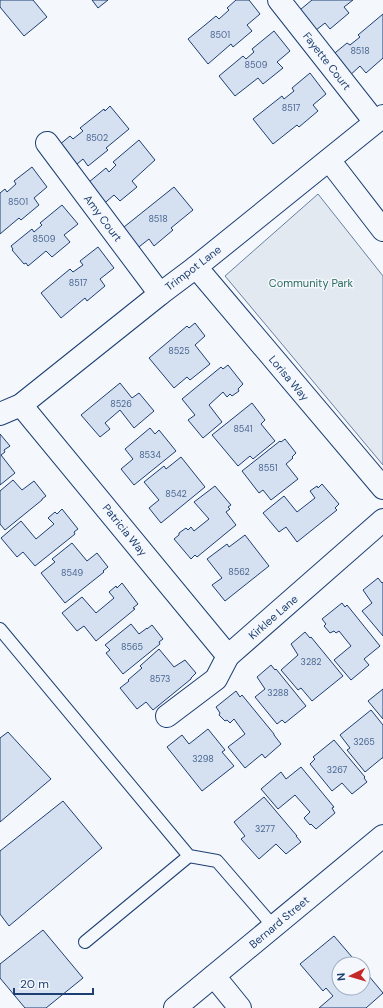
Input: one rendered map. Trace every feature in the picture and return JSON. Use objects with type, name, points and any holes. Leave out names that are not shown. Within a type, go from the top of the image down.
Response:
[{"type":"street","name":"Fayette Court","points":[[279,0],[379,119]]},
{"type":"street","name":"Trimpot Lane","points":[[0,414],[21,405],[196,267],[379,119]]},
{"type":"street","name":"Amy Court","points":[[47,143],[160,294]]},
{"type":"street","points":[[329,160],[383,230]]},
{"type":"street","name":"Lorisa Way","points":[[196,267],[383,488]]},
{"type":"street","name":"Patricia Way","points":[[21,405],[228,656]]},
{"type":"street","name":"Kirklee Lane","points":[[167,716],[216,679],[228,656],[383,520]]},
{"type":"street","name":"Bernard Street","points":[[175,1008],[383,836]]},
{"type":"street","points":[[214,976],[240,1008]]},
{"type":"lane","points":[[0,629],[189,856],[217,862],[274,927]]},
{"type":"lane","points":[[85,942],[189,856]]},
{"type":"green space","name":"Community Park","points":[[318,194],[383,276],[383,465],[225,276]]},
{"type":"building","points":[[0,0],[33,0],[47,17],[24,36],[0,7]]},
{"type":"building","points":[[92,0],[108,0],[98,8]]},
{"type":"building","points":[[236,0],[249,0],[260,14],[247,25],[252,31],[233,47],[231,44],[208,64],[188,39],[216,16],[219,19],[229,10],[227,8]]},
{"type":"building","points":[[312,0],[353,0],[344,7],[349,13],[330,29],[325,23],[311,34],[295,14]]},
{"type":"building","points":[[383,14],[383,58],[366,73],[360,66],[347,78],[330,57],[347,43],[350,45],[360,37],[358,35]]},
{"type":"building","points":[[274,31],[290,51],[277,62],[283,68],[263,84],[258,78],[235,96],[219,76],[243,56],[246,59],[254,52],[252,49]]},
{"type":"building","points":[[310,73],[326,94],[313,105],[318,111],[299,127],[297,125],[273,144],[253,119],[282,96],[284,99],[294,91],[292,88]]},
{"type":"building","points":[[110,106],[129,129],[106,148],[108,150],[88,166],[83,159],[70,170],[53,150],[70,136],[73,139],[83,131],[80,128]]},
{"type":"building","points":[[139,140],[155,160],[132,181],[137,187],[120,201],[114,195],[100,207],[83,187],[106,168],[109,172],[116,165],[113,162]]},
{"type":"building","points":[[32,167],[47,187],[34,198],[39,205],[21,220],[19,218],[0,234],[0,193],[5,189],[7,192],[16,184],[14,181]]},
{"type":"building","points":[[174,187],[193,210],[171,228],[173,230],[154,246],[149,239],[135,250],[119,231]]},
{"type":"building","points":[[62,205],[78,224],[64,235],[70,242],[52,257],[46,251],[28,266],[26,263],[24,264],[12,250],[13,249],[11,246],[32,229],[34,232],[42,225],[40,223]]},
{"type":"building","points":[[98,247],[114,268],[100,279],[105,286],[87,301],[85,298],[61,318],[41,293],[70,269],[73,272],[83,265],[80,261]]},
{"type":"building","points":[[195,323],[205,336],[195,345],[210,364],[190,380],[187,377],[174,388],[149,358],[187,326],[189,328]]},
{"type":"building","points":[[228,365],[243,384],[238,389],[239,391],[232,396],[230,394],[227,397],[223,392],[209,405],[222,422],[203,438],[188,420],[195,415],[182,399],[221,367],[223,369]]},
{"type":"building","points":[[120,383],[132,398],[139,393],[154,411],[134,428],[120,410],[105,423],[110,429],[100,437],[81,415]]},
{"type":"building","points":[[252,403],[265,420],[261,424],[275,441],[253,459],[250,456],[238,466],[212,435]]},
{"type":"building","points":[[150,428],[155,434],[159,430],[176,451],[134,485],[121,469],[133,459],[125,449]]},
{"type":"building","points":[[0,434],[10,446],[4,450],[5,452],[1,455],[15,473],[0,485]]},
{"type":"building","points":[[285,439],[296,453],[286,464],[298,479],[271,500],[263,490],[259,493],[242,471],[280,441],[281,442]]},
{"type":"building","points":[[181,457],[205,487],[161,523],[149,508],[159,500],[144,482],[164,466],[166,469]]},
{"type":"building","points":[[13,480],[22,490],[34,481],[46,496],[5,530],[0,524],[0,491]]},
{"type":"building","points":[[322,484],[339,504],[335,508],[337,510],[297,542],[286,527],[279,532],[263,513],[284,496],[297,512],[315,498],[310,491],[317,486],[318,488]]},
{"type":"building","points":[[215,486],[231,505],[228,507],[230,509],[226,512],[236,525],[197,557],[195,555],[191,559],[174,539],[186,528],[188,530],[191,527],[194,531],[209,519],[194,502]]},
{"type":"building","points":[[62,509],[78,529],[74,532],[75,534],[35,566],[23,552],[17,557],[1,538],[21,521],[36,539],[54,524],[48,518],[55,512],[57,514]]},
{"type":"building","points":[[245,535],[269,566],[225,601],[212,585],[222,578],[207,559],[227,544],[229,547]]},
{"type":"building","points":[[72,543],[87,561],[97,553],[108,567],[103,571],[104,572],[65,603],[41,573],[55,562],[52,559]]},
{"type":"building","points":[[378,578],[382,583],[383,582],[383,636],[362,611],[372,603],[363,590]]},
{"type":"building","points":[[122,583],[138,604],[133,608],[135,609],[96,641],[84,626],[77,631],[62,613],[82,597],[96,613],[114,598],[109,592],[116,586],[117,588]]},
{"type":"building","points":[[342,603],[345,607],[347,605],[380,646],[364,659],[369,665],[351,680],[334,660],[351,646],[339,631],[336,633],[334,631],[330,633],[324,626],[326,624],[322,619]]},
{"type":"building","points":[[131,624],[139,634],[152,625],[163,639],[159,642],[160,644],[123,674],[106,653],[110,650],[105,645]]},
{"type":"building","points":[[305,632],[310,638],[311,637],[343,676],[312,701],[301,688],[298,690],[281,670],[298,655],[291,644]]},
{"type":"building","points":[[159,649],[174,667],[185,660],[196,673],[191,679],[153,710],[146,702],[137,709],[120,688],[142,668],[140,666]]},
{"type":"building","points":[[271,665],[275,670],[276,669],[306,706],[285,723],[282,720],[277,724],[255,697],[265,689],[257,677]]},
{"type":"building","points":[[383,689],[383,719],[368,701]]},
{"type":"building","points":[[236,691],[240,697],[242,695],[281,744],[265,758],[262,754],[245,768],[228,747],[245,734],[234,719],[230,723],[227,720],[225,721],[219,715],[220,713],[216,707]]},
{"type":"building","points":[[371,710],[383,725],[383,758],[365,772],[347,750],[350,748],[340,735]]},
{"type":"building","points":[[208,729],[225,750],[222,752],[234,766],[202,791],[167,747],[182,735],[189,744]]},
{"type":"building","points":[[8,732],[51,779],[0,822],[0,738]]},
{"type":"building","points":[[334,740],[365,777],[364,778],[367,782],[352,794],[342,783],[332,791],[310,764],[315,759],[313,757]]},
{"type":"building","points":[[301,767],[334,807],[332,808],[335,813],[316,829],[304,818],[310,812],[295,795],[278,809],[261,789],[281,772],[286,779]]},
{"type":"building","points":[[264,797],[301,842],[286,854],[276,844],[259,859],[241,839],[245,836],[234,822]]},
{"type":"building","points":[[63,801],[102,848],[9,926],[0,914],[0,851]]},
{"type":"building","points":[[43,930],[83,978],[46,1008],[25,1008],[0,978],[0,964]]},
{"type":"building","points":[[334,936],[351,956],[331,956],[331,994],[326,988],[323,991],[300,964]]},
{"type":"building","points":[[371,979],[383,993],[366,1008],[319,1008],[333,996],[371,996]]}]
